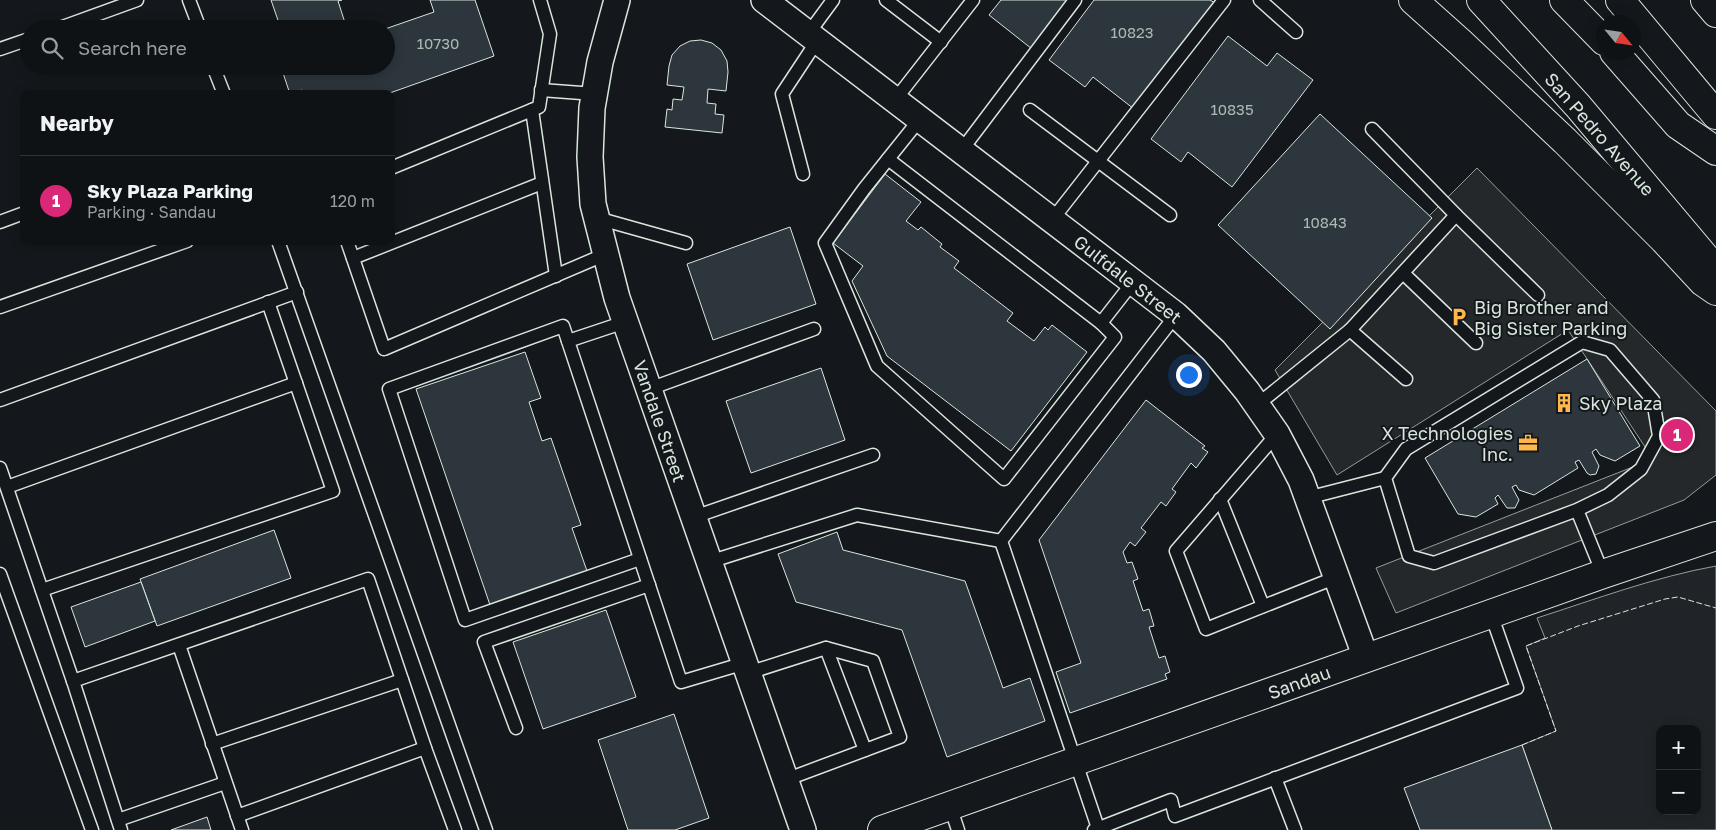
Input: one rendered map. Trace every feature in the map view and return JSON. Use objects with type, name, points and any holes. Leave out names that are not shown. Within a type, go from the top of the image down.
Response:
[{"type":"main road","points":[[1413,0],[1565,141],[1664,240],[1703,282],[1716,291]]},
{"type":"main road","name":"San Pedro Avenue","points":[[1481,0],[1578,106],[1716,270]]},
{"type":"main road","points":[[1564,0],[1596,33]]},
{"type":"main road","points":[[1620,0],[1716,115]]},
{"type":"main road","points":[[1706,0],[1716,13]]},
{"type":"main road","points":[[1621,60],[1678,125],[1716,151]]},
{"type":"main road","name":"Sandau","points":[[882,830],[954,818],[1074,762],[1716,536]]},
{"type":"street","name":"Vandale Street","points":[[617,0],[600,62],[592,108],[590,157],[593,204],[625,322],[803,830]]},
{"type":"street","name":"Gulfdale Street","points":[[774,3],[812,37],[1176,315],[1214,352],[1247,391],[1276,434],[1301,480],[1366,658]]},
{"type":"lane","points":[[82,20],[137,0]]},
{"type":"lane","points":[[189,0],[197,20]]},
{"type":"lane","points":[[395,166],[539,107],[550,34],[540,0]]},
{"type":"lane","points":[[803,174],[782,94],[833,0]]},
{"type":"lane","points":[[886,0],[941,42]]},
{"type":"lane","points":[[895,100],[974,0]]},
{"type":"lane","points":[[961,151],[1075,0]]},
{"type":"lane","points":[[1052,220],[1224,0]]},
{"type":"lane","points":[[1260,0],[1296,32]]},
{"type":"lane","points":[[0,49],[20,42]]},
{"type":"lane","points":[[217,75],[223,90]]},
{"type":"lane","points":[[541,90],[594,94]]},
{"type":"lane","points":[[532,110],[556,276]]},
{"type":"lane","points":[[1030,110],[1170,215]]},
{"type":"lane","points":[[888,158],[1100,323],[1115,338],[1004,479],[878,366],[825,242],[888,158],[920,119]]},
{"type":"lane","points":[[1372,129],[1538,295]]},
{"type":"lane","points":[[395,242],[542,184]]},
{"type":"lane","points":[[0,222],[20,214]]},
{"type":"lane","points":[[1256,405],[1350,330],[1456,214]]},
{"type":"lane","points":[[597,218],[686,243]]},
{"type":"lane","points":[[0,307],[176,245]]},
{"type":"lane","points":[[279,245],[486,830]]},
{"type":"lane","points":[[348,245],[384,349],[606,254]]},
{"type":"lane","points":[[353,258],[386,245]]},
{"type":"lane","points":[[1403,273],[1476,343]]},
{"type":"lane","points":[[1100,323],[1133,282]]},
{"type":"lane","points":[[0,400],[297,292]]},
{"type":"lane","points":[[42,590],[334,491],[268,302]]},
{"type":"lane","points":[[1001,541],[1176,315]]},
{"type":"lane","points":[[568,340],[625,322]]},
{"type":"lane","points":[[640,559],[465,620],[388,389],[563,326],[681,682],[826,648],[873,661],[900,737],[786,780]]},
{"type":"lane","points":[[649,389],[814,329]]},
{"type":"lane","points":[[1350,330],[1406,380]]},
{"type":"lane","points":[[1308,498],[1385,478],[1406,449],[1582,342],[1610,350],[1653,400],[1659,436],[1641,469],[1608,495],[1577,510],[1434,563],[1410,556],[1385,478]]},
{"type":"lane","points":[[7,487],[296,383]]},
{"type":"lane","points":[[1276,434],[1176,550],[1206,629],[1337,577]]},
{"type":"lane","points":[[694,517],[873,456]]},
{"type":"lane","points":[[0,468],[73,681],[119,825],[225,783]]},
{"type":"lane","points":[[1220,500],[1263,606]]},
{"type":"lane","points":[[1577,510],[1604,574]]},
{"type":"lane","points":[[709,562],[857,515],[1001,541]]},
{"type":"lane","points":[[1001,541],[1096,829],[1171,800],[1176,816],[1516,688],[1491,614]]},
{"type":"lane","points":[[0,574],[92,830]]},
{"type":"lane","points":[[73,681],[368,579],[455,830]]},
{"type":"lane","points":[[516,728],[484,642],[649,585]]},
{"type":"lane","points":[[178,646],[242,830]]},
{"type":"lane","points":[[826,648],[865,750]]},
{"type":"lane","points":[[212,744],[402,680]]},
{"type":"lane","points":[[237,816],[425,748]]},
{"type":"lane","points":[[1275,778],[1295,830]]},
{"type":"shaded area","name":"Big Brother and Big Sister Parking","points":[[1477,168],[1716,411],[1716,475],[1684,500],[1396,613],[1376,568],[1653,459],[1568,330],[1337,475],[1275,370]]},
{"type":"shaded area","points":[[1716,566],[1716,830],[1552,830],[1522,745],[1556,731],[1526,646],[1545,638],[1537,618],[1671,576]]},
{"type":"building","points":[[271,0],[342,0],[338,1],[344,20],[278,20]]},
{"type":"building","points":[[430,0],[475,0],[494,56],[395,91],[289,90],[284,75],[395,75],[395,26],[434,12]]},
{"type":"building","points":[[1001,0],[1069,0],[1032,49],[989,15]]},
{"type":"building","points":[[1094,0],[1210,0],[1215,3],[1134,109],[1093,77],[1085,87],[1049,60]]},
{"type":"building","points":[[1228,36],[1267,66],[1277,53],[1313,80],[1232,187],[1188,152],[1181,162],[1151,139]]},
{"type":"building","points":[[701,40],[712,43],[721,50],[727,61],[726,91],[708,89],[707,103],[716,104],[715,114],[724,115],[722,133],[665,127],[667,109],[672,110],[673,99],[682,100],[684,87],[667,85],[672,55],[680,46],[690,41]]},
{"type":"building","points":[[1320,114],[1432,218],[1330,329],[1218,225]]},
{"type":"building","points":[[885,174],[921,202],[906,221],[918,230],[921,227],[942,244],[940,247],[959,261],[954,268],[1013,313],[1007,321],[1034,341],[1045,327],[1048,330],[1052,325],[1087,352],[1011,451],[887,356],[852,281],[863,266],[833,243]]},
{"type":"building","points":[[790,227],[816,304],[713,340],[687,264]]},
{"type":"building","points":[[525,352],[541,398],[529,402],[542,441],[551,438],[581,525],[572,528],[587,571],[490,605],[416,389]]},
{"type":"building","name":"Sky Plaza","points":[[1587,359],[1640,446],[1615,461],[1600,455],[1596,449],[1592,452],[1599,466],[1596,474],[1590,475],[1587,473],[1579,460],[1575,462],[1578,468],[1534,495],[1519,490],[1516,485],[1512,487],[1519,500],[1515,508],[1507,508],[1498,495],[1495,498],[1498,504],[1476,517],[1458,514],[1425,458]]},
{"type":"building","points":[[821,368],[845,440],[751,473],[726,401]]},
{"type":"building","points":[[1146,400],[1205,446],[1202,448],[1208,452],[1196,468],[1191,463],[1172,489],[1176,492],[1166,506],[1161,502],[1141,528],[1146,532],[1135,546],[1130,542],[1123,552],[1127,563],[1132,562],[1138,579],[1133,581],[1143,611],[1149,609],[1154,626],[1149,627],[1159,658],[1165,656],[1170,672],[1165,674],[1167,679],[1070,713],[1056,672],[1081,663],[1039,540]]},
{"type":"building","points":[[274,530],[291,578],[157,626],[140,579]]},
{"type":"building","points":[[837,532],[843,550],[965,581],[1003,688],[1030,678],[1045,721],[947,757],[902,630],[796,602],[778,554]]},
{"type":"building","points":[[141,582],[155,621],[85,647],[71,607]]},
{"type":"building","points":[[606,610],[636,697],[543,729],[513,642]]},
{"type":"building","points":[[674,714],[709,818],[675,830],[628,830],[598,740]]},
{"type":"building","points":[[1522,745],[1552,830],[1420,830],[1404,788]]},
{"type":"building","points":[[207,817],[211,830],[171,830]]},
{"type":"fence","points":[[1522,745],[1556,731],[1526,646],[1578,626],[1665,599],[1678,597],[1716,608]]},
{"type":"place","name":"Big Brother and Big Sister Parking","points":[[1459,317]]},
{"type":"place","name":"Sky Plaza","points":[[1564,403]]},
{"type":"place","name":"Sky Plaza Parking","points":[[1677,435]]},
{"type":"place","name":"X Technologies Inc.","points":[[1528,443]]}]
